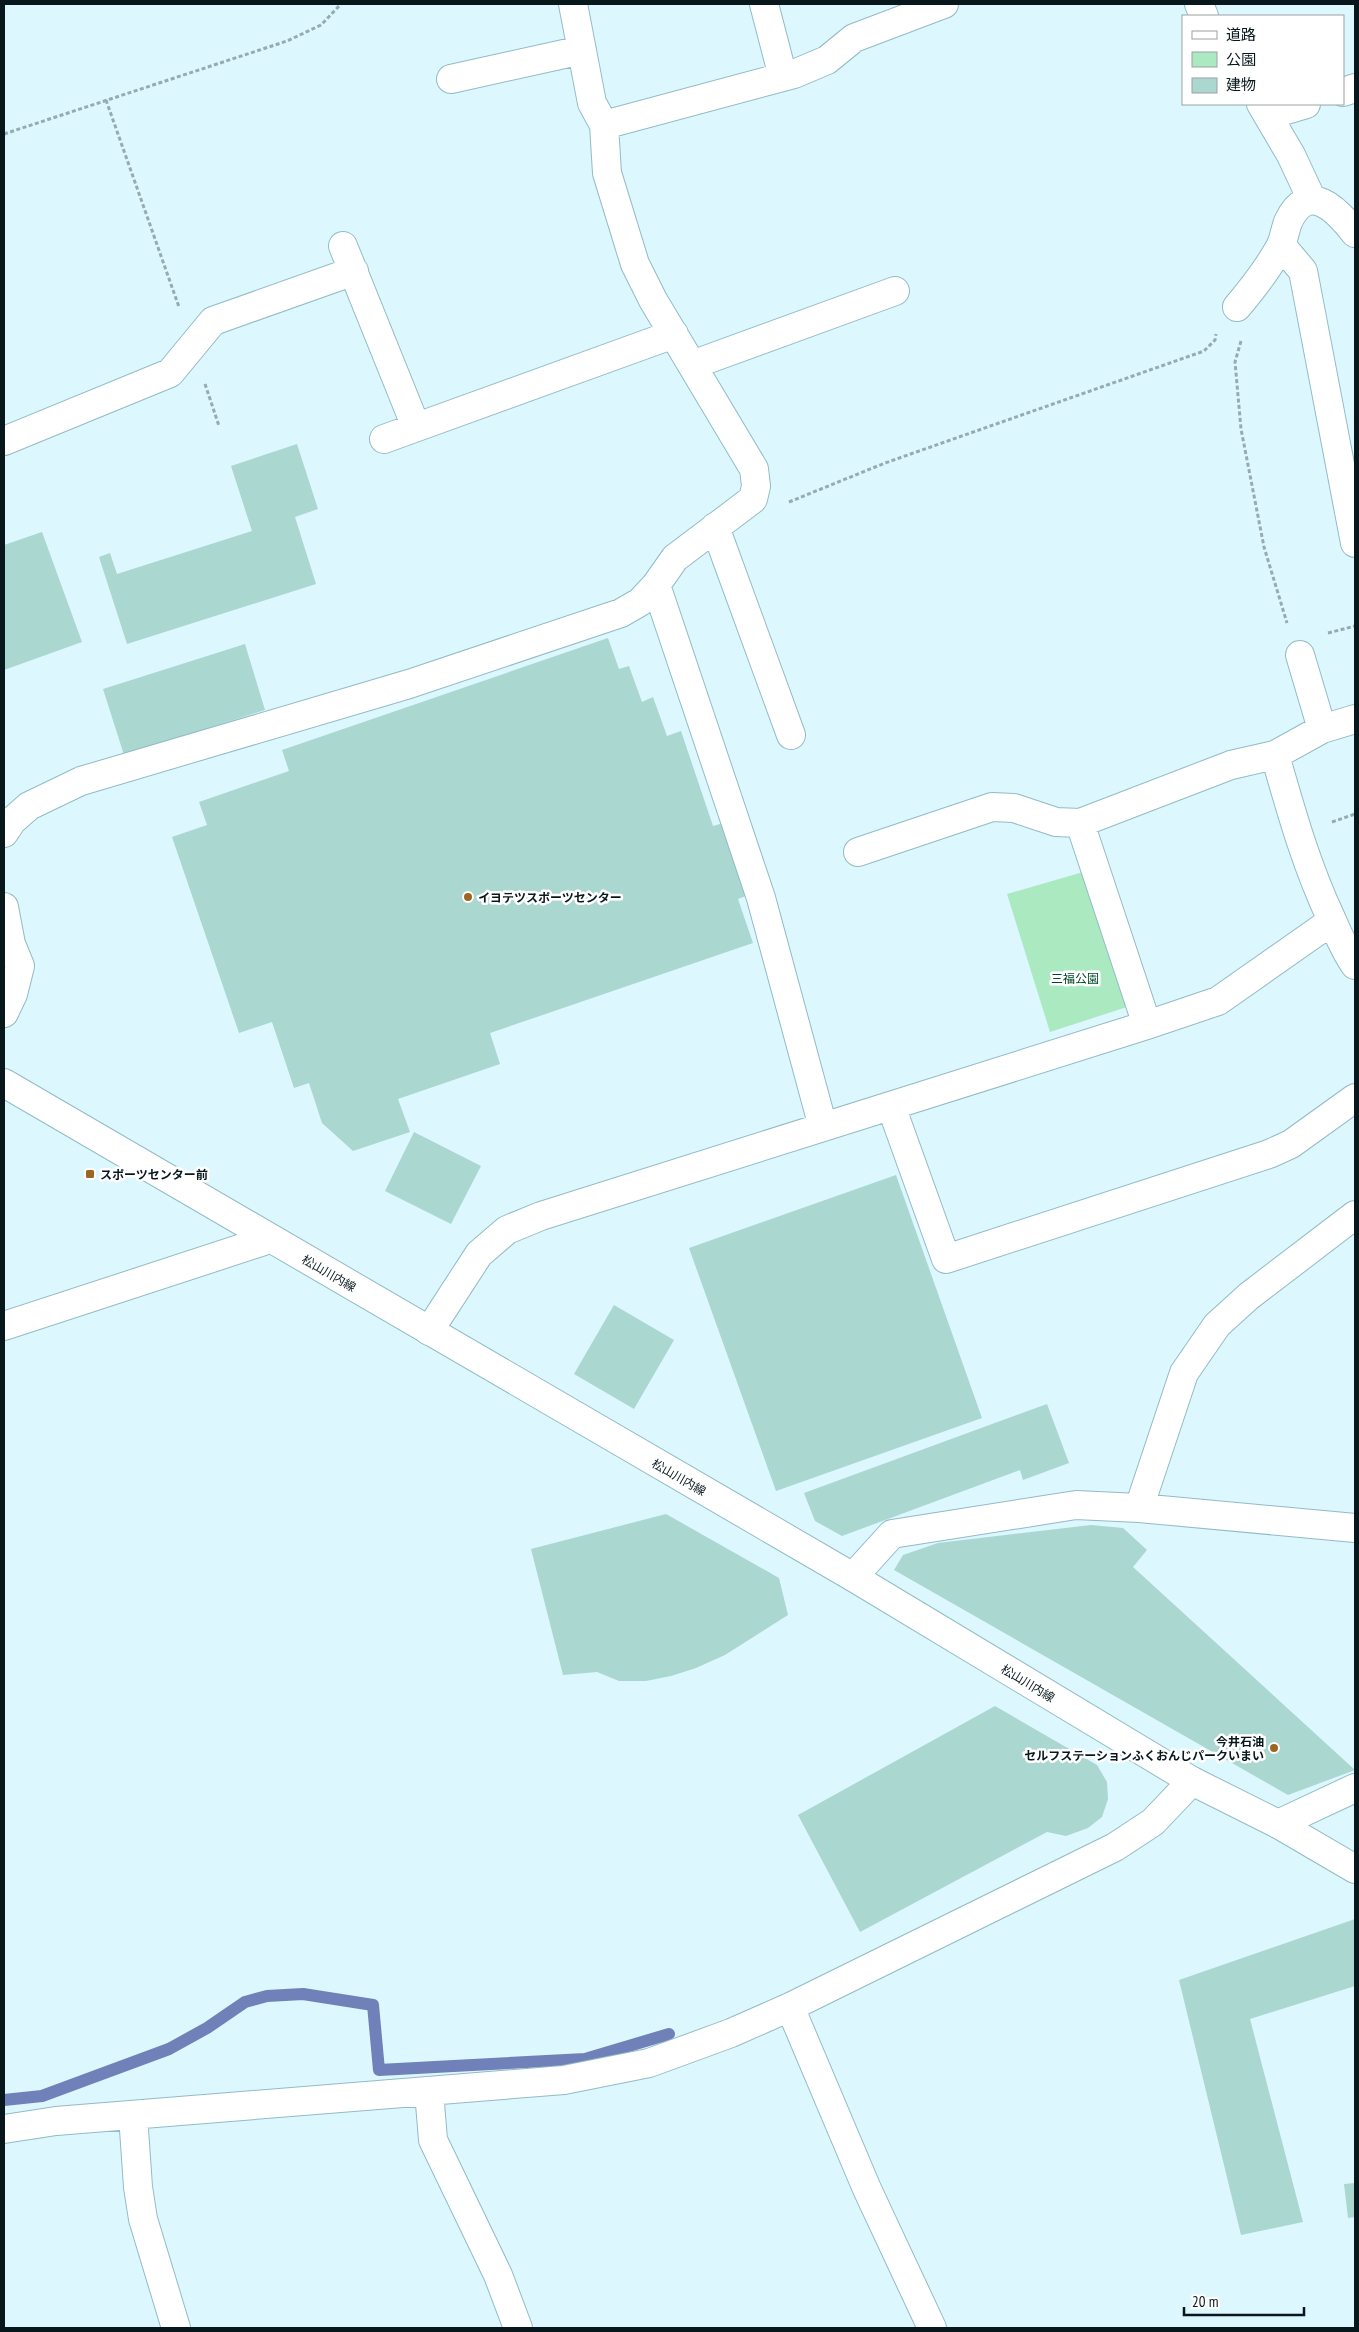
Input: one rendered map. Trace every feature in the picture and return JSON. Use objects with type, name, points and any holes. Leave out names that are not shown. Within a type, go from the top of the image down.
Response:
[{"type":"street","points":[[4,833],[12,821],[29,806],[82,782],[409,684],[621,613],[640,602],[656,585],[675,558],[753,499],[756,486],[754,469],[653,300],[635,264],[618,214],[607,173],[604,125],[592,103],[573,4]]},
{"type":"street","points":[[764,4],[783,77]]},
{"type":"street","points":[[604,125],[783,77],[827,60],[854,38],[944,4]]},
{"type":"street","points":[[451,79],[582,50]]},
{"type":"street","points":[[1299,105],[1265,110],[1312,200]]},
{"type":"street","points":[[1237,307],[1268,268],[1281,245],[1289,220],[1301,205],[1312,200],[1327,203],[1355,232]]},
{"type":"street","points":[[1281,245],[1303,271],[1355,543]]},
{"type":"street","points":[[343,246],[416,427]]},
{"type":"street","points":[[4,441],[170,373],[213,321],[354,271]]},
{"type":"street","points":[[692,365],[895,291]]},
{"type":"street","points":[[384,439],[674,334]]},
{"type":"street","points":[[715,527],[791,735]]},
{"type":"street","points":[[656,585],[761,898],[823,1126]]},
{"type":"street","points":[[1300,655],[1322,729]]},
{"type":"street","points":[[858,852],[992,807],[1014,808],[1056,822],[1080,823],[1231,765],[1276,755],[1322,729],[1355,719]]},
{"type":"street","points":[[1276,755],[1297,833],[1332,921],[1355,965]]},
{"type":"street","points":[[1080,823],[1147,1025]]},
{"type":"street","points":[[4,907],[11,944],[20,966],[13,994],[4,1013]]},
{"type":"street","points":[[429,1331],[479,1254],[507,1230],[541,1216],[1218,1001],[1332,921]]},
{"type":"street","name":"松山川内線","points":[[4,1083],[853,1577],[1192,1781],[1278,1824],[1355,1869]]},
{"type":"street","points":[[891,1106],[946,1259],[1269,1154],[1291,1144],[1355,1098]]},
{"type":"street","points":[[1139,1508],[1184,1373],[1217,1325],[1249,1296],[1355,1215]]},
{"type":"street","points":[[4,1326],[270,1239]]},
{"type":"street","points":[[853,1577],[892,1534],[1076,1504],[1355,1528]]},
{"type":"street","points":[[4,2129],[56,2121],[564,2080],[648,2063],[730,2033],[790,2007],[1115,1848],[1153,1822],[1192,1781]]},
{"type":"street","points":[[1278,1824],[1355,1788]]},
{"type":"street","points":[[790,2007],[867,2189],[932,2328]]},
{"type":"street","points":[[429,2091],[433,2140],[498,2274],[518,2328]]},
{"type":"street","points":[[133,2115],[138,2188],[143,2219],[176,2328]]},
{"type":"path","points":[[4,134],[287,41],[321,25],[341,4]]},
{"type":"path","points":[[106,100],[193,346],[219,426]]},
{"type":"path","points":[[753,499],[769,509],[832,486],[885,463],[1204,351],[1215,340],[1220,316],[1227,309],[1237,307],[1244,330],[1235,362],[1241,429],[1264,547],[1293,643],[1300,655]]},
{"type":"green space","name":"三福公園","points":[[1083,872],[1127,1007],[1050,1032],[1007,894]]},
{"type":"building","points":[[297,444],[318,509],[295,517],[316,584],[127,644],[99,557],[110,553],[117,574],[252,531],[231,466]]},
{"type":"building","points":[[42,532],[82,642],[4,670],[4,545]]},
{"type":"building","name":"イヨテツスポーツセンター","points":[[608,638],[619,669],[629,666],[642,702],[653,697],[667,736],[681,731],[713,826],[727,822],[751,894],[738,899],[753,943],[490,1033],[500,1064],[398,1099],[410,1132],[353,1151],[322,1123],[309,1083],[294,1088],[272,1022],[239,1033],[172,837],[207,825],[199,802],[289,771],[282,750]]},
{"type":"building","points":[[245,644],[265,710],[124,755],[103,689]]},
{"type":"building","points":[[414,1132],[481,1166],[451,1224],[385,1191]]},
{"type":"building","points":[[896,1175],[982,1418],[776,1491],[689,1248]]},
{"type":"building","points":[[614,1305],[674,1340],[634,1409],[574,1374]]},
{"type":"building","points":[[1047,1404],[1069,1463],[1023,1480],[1020,1470],[842,1536],[815,1521],[804,1493]]},
{"type":"building","points":[[666,1514],[779,1578],[788,1615],[725,1655],[696,1668],[671,1676],[646,1681],[619,1681],[597,1672],[563,1675],[531,1549]]},
{"type":"building","points":[[1091,1525],[1123,1528],[1147,1550],[1133,1567],[1355,1770],[1288,1795],[894,1570],[903,1555],[938,1543]]},
{"type":"building","points":[[995,1706],[1097,1765],[1107,1782],[1108,1799],[1102,1817],[1088,1828],[1066,1836],[1047,1832],[860,1932],[798,1815]]},
{"type":"building","points":[[1355,1919],[1355,1986],[1250,2019],[1303,2222],[1241,2235],[1179,1980]]},
{"type":"building","points":[[1355,2183],[1355,2217],[1348,2218],[1344,2184]]},
{"type":"waterway","points":[[4,2100],[42,2096],[169,2049],[207,2028],[245,2002],[267,1996],[303,1994],[373,2005],[379,2070],[585,2059],[669,2034]]},
{"type":"place","name":"イヨテツスポーツセンター","points":[[468,897]]},
{"type":"place","name":"スポーツセンター前","points":[[90,1174]]},
{"type":"place","name":"今井石油 セルフステーションふくおんじパークいまい","points":[[1274,1748]]}]
